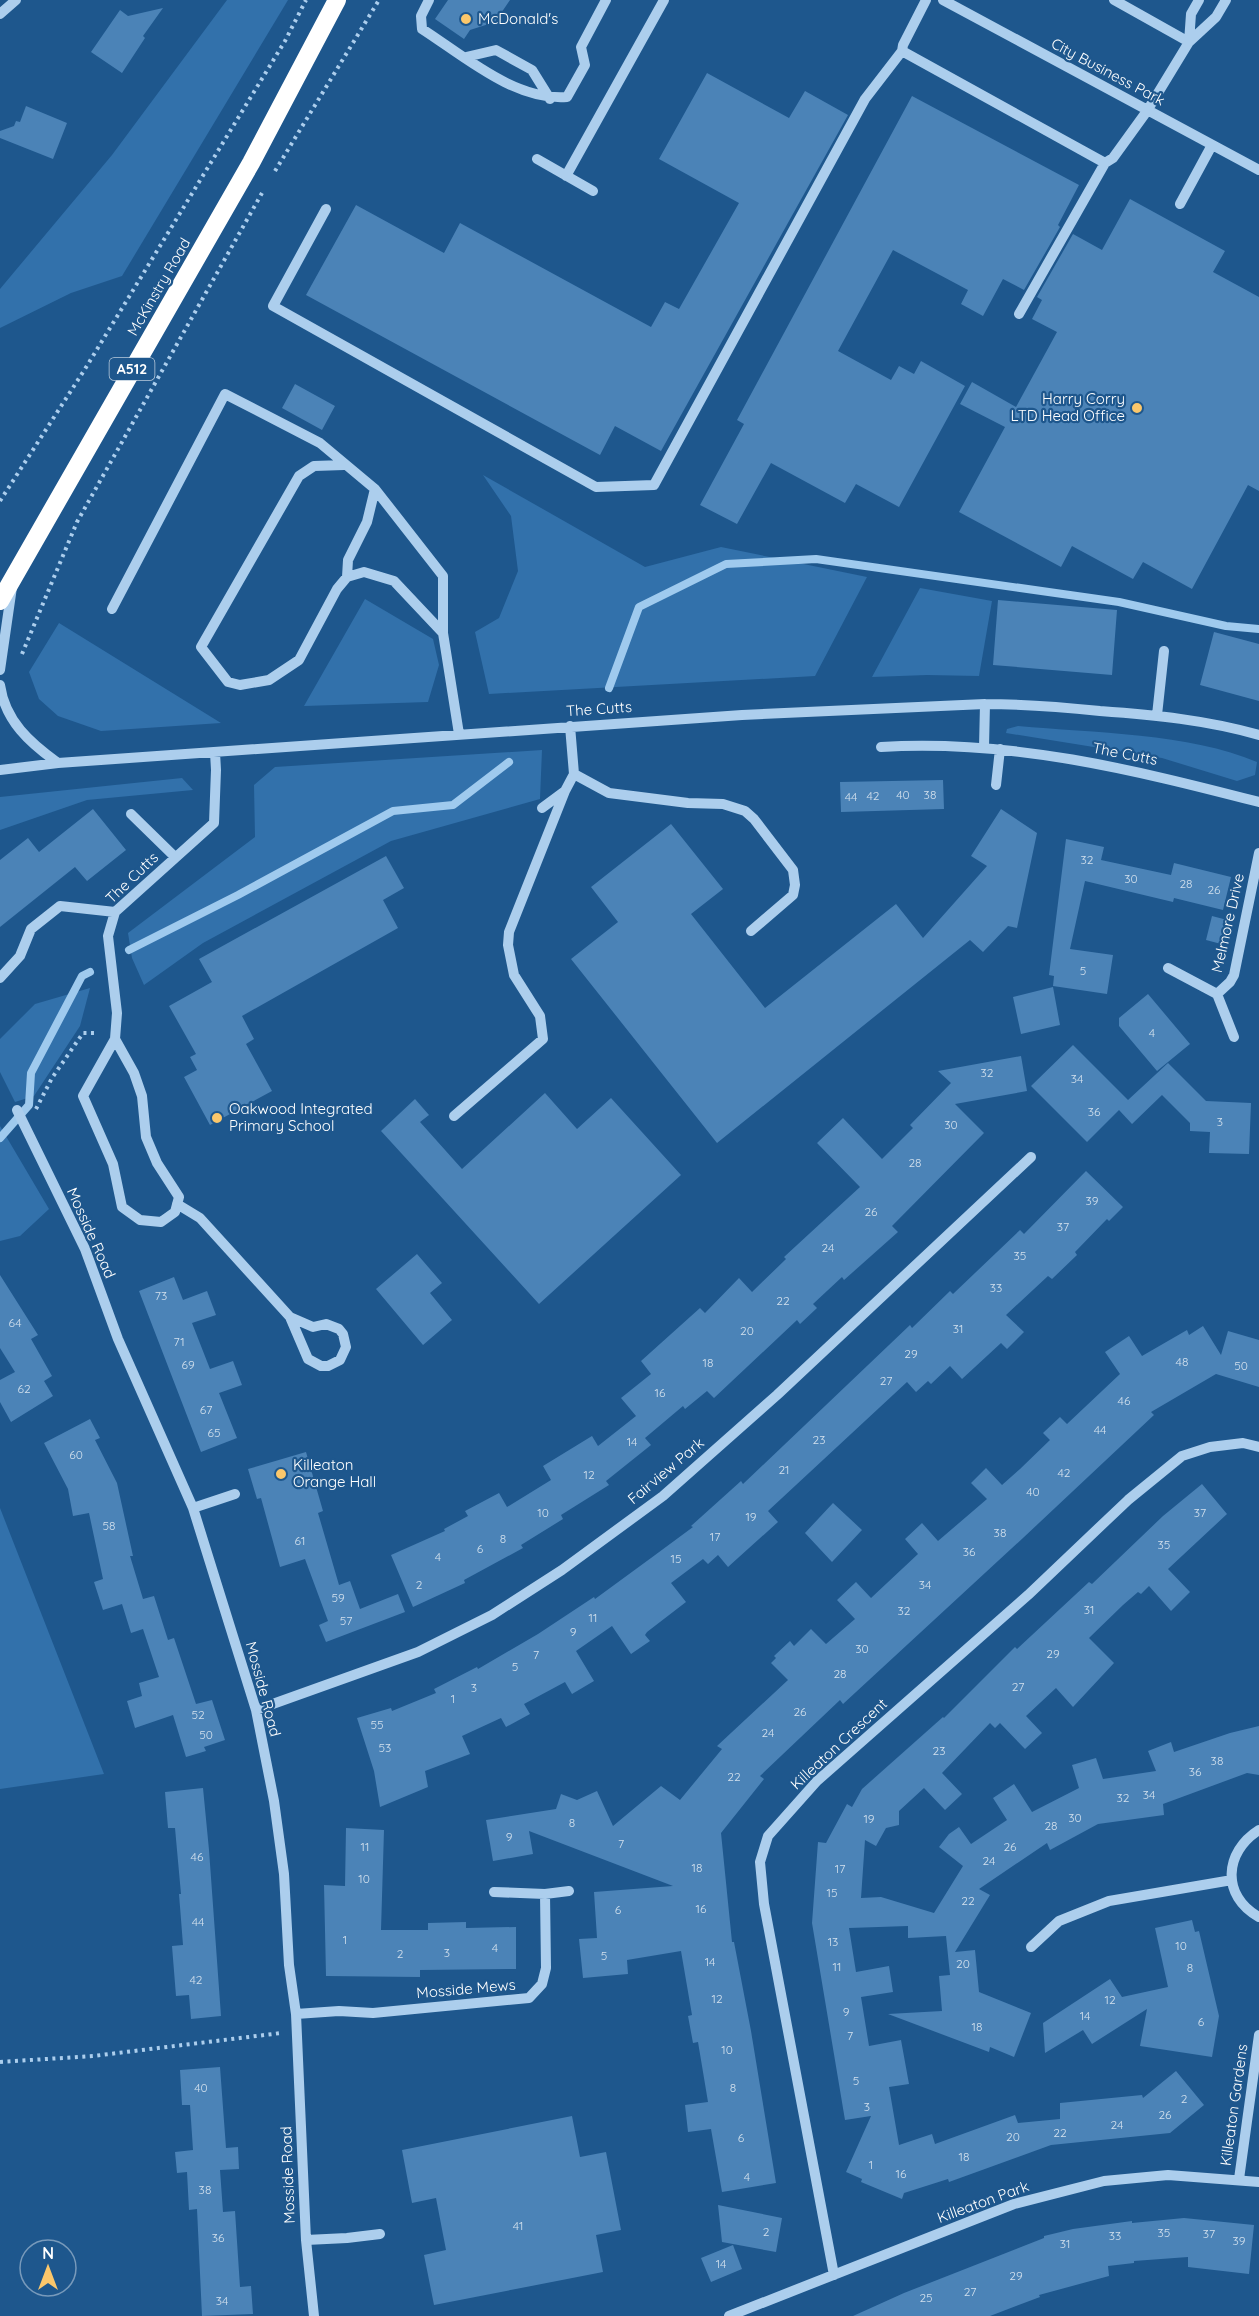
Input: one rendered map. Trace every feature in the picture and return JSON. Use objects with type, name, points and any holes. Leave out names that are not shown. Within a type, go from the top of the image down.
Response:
[{"type":"highway","name":"A512","points":[[323,27],[337,0]]},
{"type":"highway","name":"A512","points":[[323,27],[344,0]]},
{"type":"highway","name":"McKinstry Road","points":[[1,597],[245,174],[323,27]]},
{"type":"street","points":[[0,14],[16,0]]},
{"type":"street","points":[[429,0],[421,16],[422,28],[511,86],[550,99],[567,97],[585,65],[581,47],[606,0]]},
{"type":"street","points":[[566,176],[664,0]]},
{"type":"street","points":[[327,209],[273,306],[596,487],[654,485],[865,99],[902,51],[926,0]]},
{"type":"street","name":"City Business Park","points":[[943,0],[1259,170]]},
{"type":"street","points":[[1114,0],[1189,42]]},
{"type":"street","points":[[1189,42],[1191,14],[1199,0]]},
{"type":"street","points":[[1019,314],[1105,162],[1113,158],[1147,111],[1189,42],[1216,17],[1226,0]]},
{"type":"street","points":[[466,57],[496,50],[532,70],[550,99]]},
{"type":"street","points":[[902,51],[1105,162]]},
{"type":"street","points":[[1180,204],[1212,145]]},
{"type":"street","points":[[537,159],[593,191]]},
{"type":"street","points":[[112,609],[225,394],[320,443],[375,489],[443,576],[443,633],[459,734]]},
{"type":"street","points":[[344,465],[314,466],[299,476],[201,646],[228,682],[240,685],[269,680],[299,660],[337,589],[347,576],[348,560],[367,522],[375,489]]},
{"type":"street","points":[[347,576],[364,572],[394,581],[443,633]]},
{"type":"street","points":[[0,670],[14,575]]},
{"type":"street","points":[[1157,715],[1164,651]]},
{"type":"street","points":[[0,686],[2,698],[15,726],[36,747],[58,763]]},
{"type":"street","points":[[984,747],[985,704]]},
{"type":"street","name":"The Cutts","points":[[0,770],[58,763],[570,726],[742,715],[985,704],[1024,704],[1157,715],[1224,725],[1259,735]]},
{"type":"street","points":[[454,1116],[543,1039],[540,1016],[514,975],[508,945],[509,932],[565,791],[574,774],[570,726]]},
{"type":"street","name":"The Cutts","points":[[881,747],[928,745],[1000,749],[1126,768],[1259,802]]},
{"type":"street","points":[[996,785],[1000,749]]},
{"type":"street","name":"The Cutts","points":[[116,1036],[117,1012],[108,936],[115,912],[214,823],[215,752]]},
{"type":"street","points":[[574,774],[609,794],[723,804],[745,811],[754,819],[793,870],[795,885],[793,895],[751,931]]},
{"type":"street","points":[[542,808],[565,791]]},
{"type":"street","points":[[132,814],[175,857]]},
{"type":"street","name":"Melmore Drive","points":[[1217,994],[1234,975],[1259,853]]},
{"type":"street","points":[[0,978],[20,956],[31,929],[60,906],[115,912]]},
{"type":"street","name":"Melmore Drive","points":[[1168,968],[1217,994],[1234,1037]]},
{"type":"street","points":[[116,1036],[134,1073],[142,1096],[146,1137],[157,1162],[179,1197],[175,1212],[161,1222],[140,1220],[122,1208],[113,1164],[83,1096],[116,1036]]},
{"type":"street","name":"Mosside Road","points":[[17,1110],[85,1248],[118,1339],[193,1508],[256,1710],[284,1874],[289,1965],[296,2014],[306,2240],[314,2316]]},
{"type":"street","name":"Fairview Park","points":[[256,1710],[418,1652],[492,1615],[562,1570],[663,1496],[777,1395],[1031,1157]]},
{"type":"street","points":[[177,1204],[200,1218],[290,1317],[308,1359],[321,1366],[328,1366],[340,1360],[346,1347],[343,1334],[339,1329],[326,1324],[313,1327],[290,1317]]},
{"type":"street","name":"Killeaton Crescent","points":[[834,2275],[764,1904],[760,1862],[768,1836],[817,1781],[1028,1595],[1128,1500],[1182,1456],[1210,1447],[1243,1443],[1259,1447]]},
{"type":"street","points":[[193,1508],[235,1494]]},
{"type":"street","points":[[1259,1830],[1247,1838],[1237,1850],[1232,1864],[1232,1880],[1242,1904],[1259,1917]]},
{"type":"street","points":[[1031,1947],[1059,1921],[1109,1901],[1232,1880]]},
{"type":"street","points":[[494,1892],[545,1894],[569,1891]]},
{"type":"street","name":"Mosside Mews","points":[[296,2014],[339,2011],[374,2013],[530,1998],[542,1984],[546,1968],[545,1894]]},
{"type":"street","name":"Killeaton Gardens","points":[[1239,2179],[1259,2035]]},
{"type":"street","name":"Killeaton Park","points":[[729,2316],[1014,2204],[1093,2184],[1168,2175],[1259,2181]]},
{"type":"street","points":[[306,2240],[380,2234]]},
{"type":"path","points":[[0,501],[115,319],[285,41],[306,0]]},
{"type":"path","points":[[273,174],[379,0]]},
{"type":"path","points":[[22,655],[77,522],[267,185]]},
{"type":"path","points":[[25,1127],[52,1078],[82,1033],[116,1036]]},
{"type":"path","points":[[0,2062],[93,2056],[297,2031]]},
{"type":"shaded area","points":[[227,0],[288,0],[122,276],[71,293],[0,328],[0,289],[112,155]]},
{"type":"shaded area","points":[[483,475],[645,567],[721,547],[867,577],[815,676],[489,694],[475,632],[499,618],[518,571],[511,516]]},
{"type":"shaded area","points":[[920,588],[992,601],[979,676],[872,677]]},
{"type":"shaded area","points":[[365,599],[433,639],[439,665],[428,702],[304,706]]},
{"type":"shaded area","points":[[59,623],[221,723],[101,731],[58,716],[39,699],[29,672]]},
{"type":"shaded area","points":[[1018,726],[1140,736],[1202,745],[1231,752],[1257,762],[1255,775],[1237,781],[1162,758],[1006,733],[1007,729]]},
{"type":"shaded area","points":[[542,750],[540,799],[391,841],[203,943],[144,985],[132,958],[128,933],[255,837],[254,785],[275,767]]},
{"type":"shaded area","points":[[182,778],[193,790],[87,800],[0,830],[0,797]]},
{"type":"shaded area","points":[[90,988],[80,1026],[34,1096],[15,1102],[0,1072],[0,1039],[35,1004]]},
{"type":"shaded area","points":[[0,1126],[49,1209],[20,1236],[0,1241]]},
{"type":"shaded area","points":[[0,1508],[104,1774],[0,1789]]},
{"type":"building","name":"McDonald's","points":[[448,0],[510,0],[495,22],[470,30],[464,39],[435,19]]},
{"type":"building","points":[[163,8],[143,36],[145,38],[122,73],[91,52],[120,10],[128,16]]},
{"type":"building","points":[[707,73],[789,118],[805,91],[848,115],[661,451],[615,426],[600,455],[306,295],[356,205],[444,253],[460,223],[651,327],[665,302],[679,309],[739,203],[659,159]]},
{"type":"building","points":[[912,96],[1079,185],[1058,225],[1060,227],[1024,290],[1003,279],[983,316],[961,304],[968,290],[893,250],[838,351],[891,380],[899,366],[914,374],[921,361],[965,386],[899,507],[856,484],[845,503],[771,463],[737,524],[700,505],[744,424],[737,420]]},
{"type":"building","points":[[26,106],[67,123],[53,159],[0,138],[0,131],[14,126],[16,121],[20,122]]},
{"type":"building","name":"Harry Corry LTD Head Office","points":[[1130,199],[1225,251],[1213,272],[1259,297],[1259,491],[1248,485],[1192,589],[1143,562],[1133,579],[1072,546],[1061,567],[959,512],[1005,427],[960,404],[972,382],[1016,407],[1057,332],[1032,319],[1042,300],[1037,297],[1073,234],[1102,250]]},
{"type":"building","points":[[295,384],[335,406],[322,430],[282,408]]},
{"type":"building","points":[[998,600],[1117,610],[1112,675],[993,665]]},
{"type":"building","points":[[1214,632],[1259,644],[1259,701],[1200,685]]},
{"type":"building","points":[[943,780],[944,809],[841,812],[840,782]]},
{"type":"building","points":[[93,809],[126,850],[87,881],[75,867],[0,927],[0,860],[28,838],[39,852]]},
{"type":"building","points":[[1001,809],[1037,833],[1017,928],[1008,926],[983,952],[970,940],[717,1143],[571,959],[618,922],[591,887],[671,824],[723,889],[691,914],[765,1008],[896,904],[923,938],[987,866],[971,856]]},
{"type":"building","points":[[1066,839],[1104,847],[1101,860],[1171,875],[1174,863],[1231,877],[1223,910],[1174,898],[1173,902],[1085,881],[1070,949],[1113,955],[1107,994],[1053,986],[1054,976],[1049,975]]},
{"type":"building","points":[[386,856],[404,888],[383,900],[398,928],[242,1016],[254,1039],[246,1044],[272,1091],[210,1125],[184,1077],[197,1070],[190,1057],[196,1054],[169,1006],[212,982],[199,959]]},
{"type":"building","points":[[1212,916],[1231,921],[1225,945],[1206,940]]},
{"type":"building","points":[[1053,987],[1060,1025],[1021,1034],[1013,997]]},
{"type":"building","points":[[1148,994],[1190,1044],[1157,1071],[1119,1026],[1119,1018]]},
{"type":"building","points":[[1073,1045],[1128,1100],[1168,1063],[1206,1101],[1251,1103],[1249,1154],[1209,1153],[1210,1132],[1190,1131],[1190,1123],[1162,1095],[1132,1124],[1119,1110],[1087,1142],[1031,1086]]},
{"type":"building","points":[[1021,1056],[1027,1091],[955,1104],[984,1133],[892,1226],[898,1232],[844,1280],[842,1277],[813,1304],[817,1308],[800,1324],[797,1320],[714,1398],[707,1391],[685,1409],[683,1406],[645,1438],[651,1445],[606,1481],[609,1485],[561,1515],[563,1519],[521,1545],[523,1548],[464,1580],[465,1583],[413,1607],[391,1555],[445,1531],[444,1529],[468,1516],[465,1511],[499,1493],[507,1507],[551,1480],[543,1466],[592,1436],[598,1446],[636,1416],[621,1398],[651,1374],[641,1361],[700,1308],[705,1313],[739,1278],[752,1292],[786,1259],[784,1257],[860,1187],[817,1143],[843,1118],[882,1159],[913,1128],[910,1125],[951,1083],[938,1071]]},
{"type":"building","points":[[545,1093],[577,1129],[611,1098],[681,1175],[539,1304],[381,1131],[415,1099],[429,1115],[420,1122],[462,1169]]},
{"type":"building","points":[[1086,1171],[1123,1207],[1109,1221],[1107,1219],[1075,1252],[1077,1255],[1052,1279],[1048,1276],[1006,1315],[1024,1332],[1007,1349],[1001,1343],[962,1379],[950,1366],[931,1384],[928,1381],[916,1392],[907,1382],[768,1511],[778,1522],[728,1567],[718,1555],[708,1564],[703,1559],[671,1583],[686,1602],[647,1632],[645,1635],[650,1641],[631,1654],[612,1626],[576,1651],[594,1681],[572,1694],[565,1682],[524,1704],[530,1714],[506,1727],[501,1718],[462,1736],[470,1754],[425,1771],[428,1787],[380,1807],[374,1771],[357,1718],[391,1708],[392,1711],[436,1693],[434,1689],[477,1667],[478,1669],[538,1634],[594,1597],[595,1599],[693,1527],[691,1526],[741,1481],[743,1484],[910,1325],[912,1328],[950,1291],[953,1294],[1020,1230],[1024,1234]]},
{"type":"building","points":[[417,1254],[442,1283],[430,1293],[452,1320],[423,1345],[376,1289]]},
{"type":"building","points":[[0,1275],[38,1335],[31,1339],[52,1376],[44,1381],[53,1396],[11,1422],[0,1402],[0,1380],[15,1372],[0,1348]]},
{"type":"building","points":[[174,1277],[183,1300],[207,1291],[216,1315],[192,1323],[210,1369],[233,1361],[242,1385],[219,1393],[237,1438],[201,1452],[139,1291]]},
{"type":"building","points":[[1203,1326],[1221,1355],[1228,1331],[1259,1340],[1259,1387],[1216,1374],[1151,1412],[1154,1415],[1023,1538],[843,1704],[840,1700],[760,1776],[764,1779],[721,1833],[732,1942],[734,1942],[751,2031],[776,2183],[722,2192],[711,2129],[688,2132],[685,2105],[708,2102],[698,2042],[693,2043],[688,2016],[692,2015],[681,1951],[627,1960],[628,1974],[583,1978],[579,1939],[597,1938],[594,1892],[673,1886],[529,1831],[533,1854],[493,1861],[486,1820],[556,1809],[561,1794],[577,1800],[597,1791],[613,1826],[661,1786],[680,1800],[722,1749],[717,1746],[788,1680],[771,1663],[776,1658],[774,1656],[790,1641],[794,1646],[811,1629],[826,1644],[855,1619],[837,1600],[856,1582],[871,1598],[918,1554],[905,1539],[922,1523],[938,1541],[987,1499],[971,1483],[986,1468],[1002,1485],[1020,1469],[1050,1440],[1043,1433],[1060,1417],[1067,1424],[1120,1374],[1105,1352],[1129,1336],[1142,1356],[1187,1330],[1189,1335]]},
{"type":"building","points":[[90,1419],[100,1438],[95,1440],[117,1483],[133,1556],[130,1556],[143,1599],[154,1596],[168,1640],[174,1638],[196,1704],[212,1700],[225,1740],[204,1747],[206,1751],[186,1757],[173,1715],[135,1728],[127,1701],[142,1696],[139,1683],[159,1677],[143,1629],[131,1633],[122,1604],[103,1610],[94,1582],[103,1579],[89,1513],[73,1516],[68,1489],[44,1443]]},
{"type":"building","points":[[306,1452],[323,1511],[318,1513],[339,1585],[350,1581],[360,1609],[398,1594],[405,1612],[326,1642],[319,1625],[328,1621],[305,1559],[280,1567],[261,1498],[257,1499],[248,1469]]},
{"type":"building","points":[[1202,1484],[1227,1514],[1168,1569],[1190,1592],[1171,1611],[1149,1586],[1123,1605],[1089,1638],[1114,1663],[1073,1707],[1056,1688],[1026,1716],[1042,1733],[1025,1749],[1000,1723],[995,1728],[990,1723],[942,1773],[962,1794],[945,1810],[924,1788],[899,1811],[899,1825],[886,1828],[876,1846],[865,1840],[861,1898],[881,1897],[934,1913],[963,1866],[939,1847],[949,1834],[959,1827],[971,1844],[1007,1820],[993,1798],[1014,1784],[1032,1812],[1079,1788],[1072,1765],[1096,1758],[1103,1779],[1156,1771],[1148,1751],[1171,1742],[1174,1752],[1259,1726],[1259,1775],[1247,1773],[1163,1804],[1164,1815],[1098,1824],[1050,1850],[1047,1843],[979,1889],[990,1895],[955,1952],[975,1950],[979,1992],[1031,2013],[1014,2057],[990,2047],[989,2052],[888,2014],[942,2011],[939,1976],[950,1975],[946,1936],[908,1938],[908,1926],[849,1928],[856,1972],[889,1966],[893,1992],[861,1997],[869,2046],[901,2040],[909,2084],[889,2087],[899,2145],[932,2134],[935,2144],[1015,2115],[1018,2123],[1060,2119],[1060,2103],[1142,2095],[1143,2098],[1176,2071],[1204,2105],[1170,2133],[1051,2145],[949,2182],[948,2179],[904,2193],[902,2199],[861,2182],[862,2179],[846,2172],[871,2116],[845,2120],[812,1923],[818,1842],[826,1843],[847,1804],[852,1807],[862,1789],[944,1718],[1015,1647],[1017,1649],[1089,1582],[1092,1584],[1163,1516]]},
{"type":"building","points":[[833,1503],[862,1530],[832,1562],[805,1533]]},
{"type":"building","points":[[203,1788],[221,2016],[191,2019],[189,1995],[176,1996],[172,1946],[183,1945],[179,1894],[181,1894],[175,1828],[168,1828],[165,1792]]},
{"type":"building","points":[[346,1828],[384,1830],[381,1930],[428,1930],[428,1923],[466,1922],[466,1928],[516,1927],[516,1969],[420,1970],[420,1977],[326,1976],[324,1885],[345,1886]]},
{"type":"building","points":[[1192,1920],[1195,1932],[1199,1931],[1219,2016],[1212,2057],[1140,2046],[1147,2009],[1092,2044],[1083,2030],[1045,2053],[1043,2023],[1110,1979],[1122,1997],[1168,1987],[1155,1928]]},
{"type":"building","points":[[220,2067],[226,2148],[238,2147],[239,2169],[220,2170],[223,2212],[235,2211],[240,2287],[251,2286],[253,2314],[202,2316],[197,2209],[189,2210],[187,2172],[177,2173],[175,2152],[193,2150],[190,2105],[182,2105],[180,2070]]},
{"type":"building","points":[[572,2116],[580,2157],[606,2152],[621,2230],[596,2235],[603,2272],[434,2305],[424,2255],[446,2250],[436,2198],[412,2203],[402,2150]]},
{"type":"building","points":[[718,2205],[782,2218],[776,2252],[722,2242]]},
{"type":"building","points":[[1184,2218],[1254,2225],[1249,2274],[1188,2267],[1188,2257],[1134,2261],[1134,2263],[1108,2266],[1109,2276],[1039,2295],[1040,2297],[990,2316],[853,2316],[904,2293],[1044,2238],[1044,2236],[1073,2229],[1132,2221],[1132,2223]]},
{"type":"building","points":[[733,2245],[742,2269],[711,2282],[701,2258]]},
{"type":"waterway","points":[[609,688],[639,607],[726,564],[816,559],[1119,602],[1226,626],[1259,629]]},
{"type":"waterway","points":[[129,950],[238,895],[393,811],[453,805],[509,762]]},
{"type":"waterway","points":[[0,1138],[29,1105],[31,1073],[82,976],[90,972]]},
{"type":"place","name":"McDonald's","points":[[466,19]]},
{"type":"place","name":"Harry Corry LTD Head Office","points":[[1137,408]]},
{"type":"place","name":"Oakwood Integrated Primary School","points":[[217,1118]]},
{"type":"place","name":"Killeaton Orange Hall","points":[[281,1474]]}]
